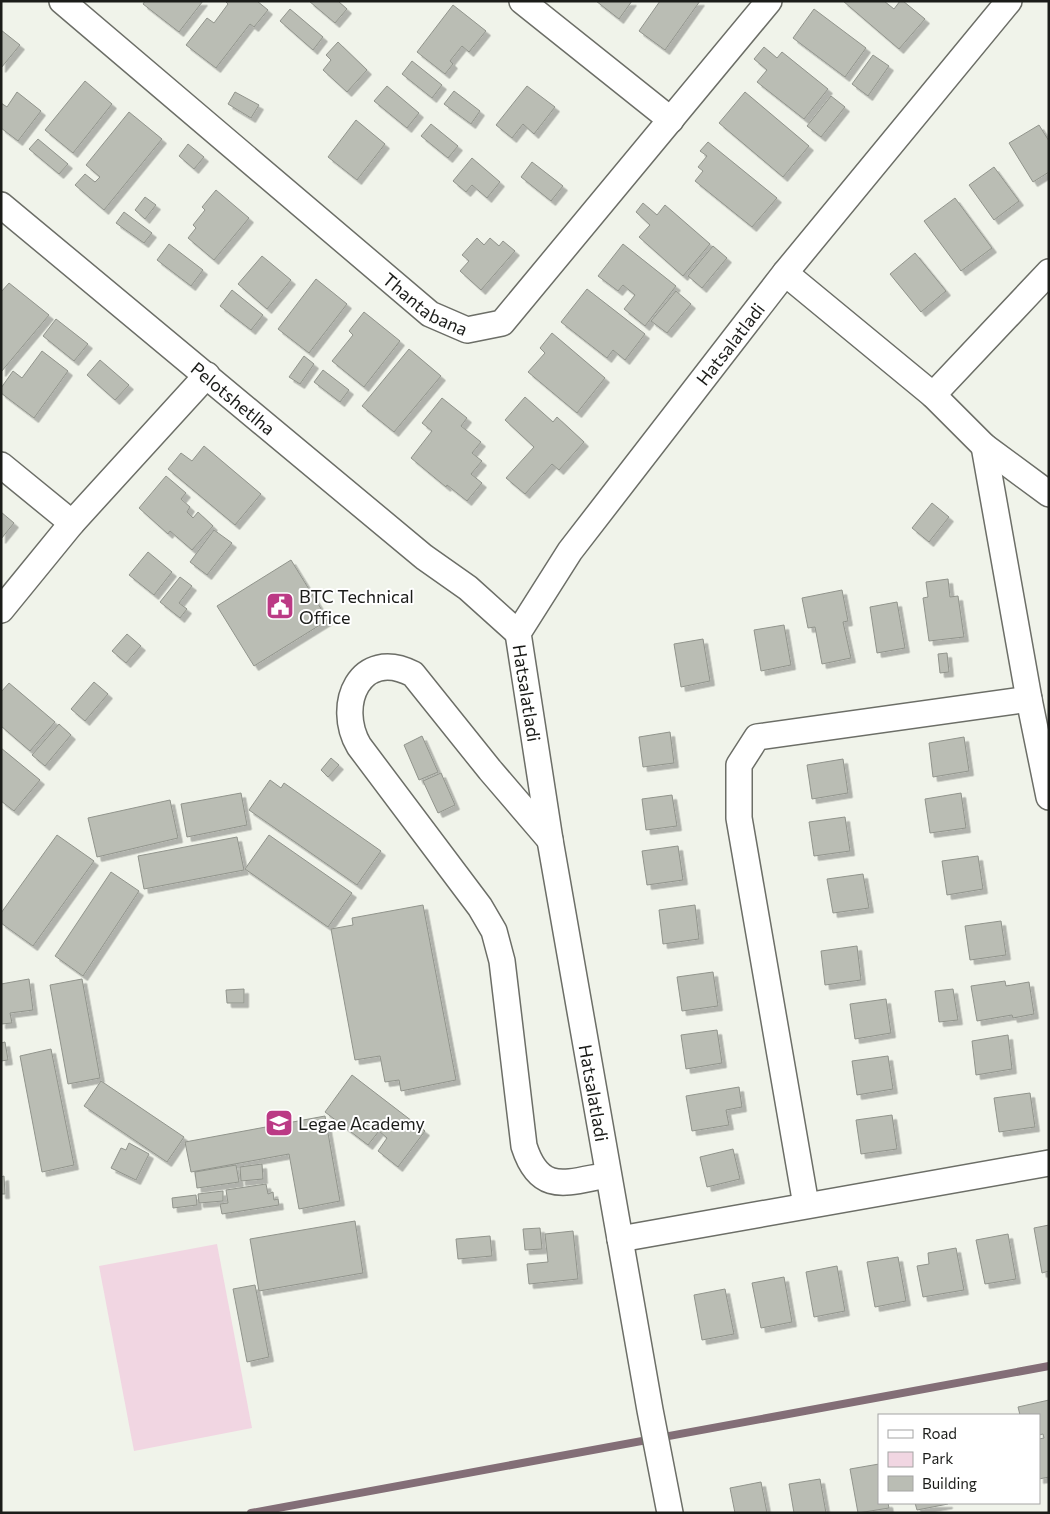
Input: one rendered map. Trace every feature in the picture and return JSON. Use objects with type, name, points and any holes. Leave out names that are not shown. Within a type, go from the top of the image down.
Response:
[{"type":"street","name":"Thantabana","points":[[62,1],[430,314],[467,330],[502,323],[770,1]]},
{"type":"street","points":[[522,1],[672,120]]},
{"type":"street","name":"Hatsalatladi","points":[[670,1513],[608,1175],[550,840],[518,633],[570,551],[785,273],[1009,1]]},
{"type":"street","name":"Pelotshetlha","points":[[1,205],[424,557],[468,588],[518,633]]},
{"type":"street","points":[[933,395],[1049,272]]},
{"type":"street","points":[[785,273],[933,395],[984,446],[1049,494]]},
{"type":"street","points":[[1,610],[72,523],[207,375]]},
{"type":"street","points":[[984,446],[1029,699],[1049,797]]},
{"type":"street","points":[[1,465],[72,523]]},
{"type":"street","points":[[550,840],[490,770],[413,674],[395,668],[378,669],[368,672],[358,681],[351,698],[350,720],[353,736],[480,907],[494,931],[502,961],[524,1146],[529,1163],[538,1174],[551,1181],[561,1183],[608,1175]]},
{"type":"street","points":[[806,1205],[739,818],[739,765],[757,737],[1029,699]]},
{"type":"street","points":[[620,1239],[1049,1163]]},
{"type":"green space","points":[[217,1244],[252,1428],[134,1451],[99,1266]]},
{"type":"building","points":[[145,1],[203,1],[179,32],[143,4]]},
{"type":"building","points":[[225,1],[257,1],[268,10],[254,27],[250,24],[216,68],[186,45],[207,18],[214,23],[228,4]]},
{"type":"building","points":[[309,1],[338,1],[347,9],[335,23]]},
{"type":"building","points":[[596,1],[632,1],[619,19]]},
{"type":"building","points":[[660,1],[700,1],[665,50],[639,31]]},
{"type":"building","points":[[843,1],[884,1],[894,9],[900,1],[903,1],[925,19],[899,49]]},
{"type":"building","points":[[453,5],[486,31],[469,52],[462,46],[450,61],[453,64],[445,74],[417,52]]},
{"type":"building","points":[[290,9],[323,37],[313,50],[280,21]]},
{"type":"building","points":[[814,9],[866,48],[845,77],[793,38]]},
{"type":"building","points":[[1,30],[20,45],[1,68]]},
{"type":"building","points":[[338,42],[367,70],[347,92],[323,70],[331,60],[326,55]]},
{"type":"building","points":[[764,47],[777,58],[782,52],[828,89],[804,119],[757,82],[767,70],[754,59]]},
{"type":"building","points":[[873,55],[889,66],[868,96],[852,84]]},
{"type":"building","points":[[412,61],[442,85],[432,98],[402,74]]},
{"type":"building","points":[[85,81],[112,104],[73,153],[45,130]]},
{"type":"building","points":[[387,86],[419,113],[407,128],[374,101]]},
{"type":"building","points":[[527,86],[555,107],[534,134],[523,124],[512,138],[496,125]]},
{"type":"building","points":[[454,91],[480,111],[471,124],[444,104]]},
{"type":"building","points":[[17,92],[41,111],[18,141],[1,128],[1,103],[7,107]]},
{"type":"building","points":[[235,92],[259,105],[251,118],[228,104]]},
{"type":"building","points":[[745,92],[809,146],[783,177],[719,123]]},
{"type":"building","points":[[831,96],[845,107],[821,137],[807,126]]},
{"type":"building","points":[[129,112],[162,139],[104,210],[75,185],[85,174],[95,182],[100,177],[86,165]]},
{"type":"building","points":[[356,120],[385,144],[357,180],[328,157]]},
{"type":"building","points":[[431,124],[458,146],[448,158],[421,136]]},
{"type":"building","points":[[1039,125],[1049,141],[1049,172],[1033,182],[1009,143]]},
{"type":"building","points":[[38,139],[68,164],[59,174],[29,149]]},
{"type":"building","points":[[708,142],[777,198],[752,227],[695,181],[703,171],[698,167],[707,156],[700,151]]},
{"type":"building","points":[[188,144],[204,157],[194,169],[179,156]]},
{"type":"building","points":[[472,158],[500,182],[487,198],[472,185],[466,192],[453,181]]},
{"type":"building","points":[[532,162],[563,186],[551,201],[521,177]]},
{"type":"building","points":[[994,167],[1019,201],[994,220],[969,185]]},
{"type":"building","points":[[216,190],[249,218],[214,260],[188,238],[196,228],[193,225],[205,210],[202,207]]},
{"type":"building","points":[[145,197],[156,205],[145,219],[135,210]]},
{"type":"building","points":[[955,198],[992,248],[961,271],[924,221]]},
{"type":"building","points":[[643,203],[657,215],[665,205],[710,244],[683,276],[639,237],[650,225],[636,212]]},
{"type":"building","points":[[124,212],[152,233],[144,243],[116,223]]},
{"type":"building","points":[[477,238],[484,245],[490,238],[499,246],[503,241],[515,251],[481,290],[460,271],[469,261],[462,255]]},
{"type":"building","points":[[169,244],[203,270],[191,286],[157,260]]},
{"type":"building","points":[[623,244],[676,286],[645,326],[624,309],[635,295],[623,285],[618,291],[598,276]]},
{"type":"building","points":[[713,246],[727,258],[702,288],[688,276]]},
{"type":"building","points":[[915,253],[946,291],[921,312],[890,274]]},
{"type":"building","points":[[262,256],[291,280],[267,309],[238,284]]},
{"type":"building","points":[[316,279],[347,304],[309,353],[278,329]]},
{"type":"building","points":[[9,283],[49,315],[1,372],[1,292]]},
{"type":"building","points":[[587,289],[645,334],[625,360],[613,350],[607,358],[561,322]]},
{"type":"building","points":[[232,290],[263,315],[251,330],[220,306]]},
{"type":"building","points":[[676,291],[691,304],[667,333],[651,321]]},
{"type":"building","points":[[364,312],[400,341],[364,387],[332,361],[353,335],[349,331]]},
{"type":"building","points":[[56,319],[88,344],[74,361],[43,336]]},
{"type":"building","points":[[552,333],[605,378],[577,413],[528,372],[545,353],[540,348]]},
{"type":"building","points":[[409,349],[441,376],[394,432],[362,406]]},
{"type":"building","points":[[42,351],[68,371],[34,418],[1,393],[1,388],[13,371],[22,378]]},
{"type":"building","points":[[304,356],[314,364],[300,384],[289,377]]},
{"type":"building","points":[[100,360],[129,385],[115,400],[87,375]]},
{"type":"building","points":[[323,370],[349,390],[340,402],[314,382]]},
{"type":"building","points":[[525,397],[553,422],[557,417],[584,442],[559,470],[552,464],[525,494],[506,478],[534,447],[505,420]]},
{"type":"building","points":[[442,398],[467,418],[461,426],[481,442],[472,453],[482,461],[471,474],[482,483],[467,501],[447,485],[446,487],[411,458],[432,431],[422,423]]},
{"type":"building","points":[[204,446],[261,494],[235,525],[168,469],[181,453],[192,461]]},
{"type":"building","points":[[166,476],[186,493],[181,499],[190,507],[187,512],[193,518],[198,512],[213,526],[192,550],[170,531],[168,534],[139,508]]},
{"type":"building","points":[[932,503],[949,517],[929,542],[912,528]]},
{"type":"building","points":[[1,512],[14,523],[1,539]]},
{"type":"building","points":[[214,530],[232,543],[207,575],[190,562]]},
{"type":"building","points":[[148,552],[172,572],[154,595],[129,575]]},
{"type":"building","points":[[291,560],[328,620],[254,666],[217,606]]},
{"type":"building","points":[[180,577],[192,586],[179,603],[187,609],[180,618],[160,602]]},
{"type":"building","points":[[948,579],[950,597],[958,596],[964,637],[929,641],[923,598],[928,597],[926,582]]},
{"type":"building","points":[[842,590],[848,621],[843,622],[851,658],[822,664],[815,627],[808,628],[802,598]]},
{"type":"building","points":[[897,602],[905,648],[877,653],[870,607]]},
{"type":"building","points":[[784,625],[791,665],[761,671],[754,630]]},
{"type":"building","points":[[127,634],[141,646],[126,663],[112,651]]},
{"type":"building","points":[[703,639],[710,681],[681,687],[674,644]]},
{"type":"building","points":[[947,653],[949,672],[940,673],[938,654]]},
{"type":"building","points":[[94,682],[108,694],[85,721],[71,709]]},
{"type":"building","points":[[9,683],[55,722],[30,751],[1,726],[1,692]]},
{"type":"building","points":[[59,724],[71,735],[45,766],[32,755]]},
{"type":"building","points":[[670,732],[674,763],[643,767],[639,737]]},
{"type":"building","points":[[422,736],[438,772],[419,780],[404,745]]},
{"type":"building","points":[[964,737],[969,771],[933,777],[929,743]]},
{"type":"building","points":[[1,748],[40,780],[14,811],[1,801]]},
{"type":"building","points":[[331,758],[339,765],[328,777],[321,770]]},
{"type":"building","points":[[843,759],[848,793],[812,799],[807,765]]},
{"type":"building","points":[[441,773],[455,805],[438,813],[423,781]]},
{"type":"building","points":[[270,780],[281,788],[284,783],[381,851],[357,885],[249,810]]},
{"type":"building","points":[[241,793],[247,825],[187,837],[181,804]]},
{"type":"building","points":[[961,793],[966,828],[930,833],[925,799]]},
{"type":"building","points":[[672,795],[677,826],[646,830],[642,799]]},
{"type":"building","points":[[170,800],[178,838],[97,857],[88,818]]},
{"type":"building","points":[[845,817],[850,851],[814,856],[809,822]]},
{"type":"building","points":[[57,835],[94,861],[33,946],[1,923],[1,913]]},
{"type":"building","points":[[269,835],[352,893],[328,927],[245,869]]},
{"type":"building","points":[[237,837],[244,870],[144,889],[138,856]]},
{"type":"building","points":[[678,846],[683,880],[647,885],[642,851]]},
{"type":"building","points":[[978,856],[983,889],[947,895],[942,861]]},
{"type":"building","points":[[111,872],[139,891],[83,976],[55,956]]},
{"type":"building","points":[[863,874],[869,908],[833,913],[827,879]]},
{"type":"building","points":[[423,905],[456,1080],[401,1091],[399,1080],[385,1082],[380,1056],[355,1060],[331,929],[353,925],[352,918]]},
{"type":"building","points":[[695,905],[699,939],[663,944],[659,910]]},
{"type":"building","points":[[1001,921],[1006,955],[970,960],[965,926]]},
{"type":"building","points":[[857,946],[861,980],[825,985],[821,951]]},
{"type":"building","points":[[713,972],[718,1006],[682,1011],[677,977]]},
{"type":"building","points":[[29,979],[33,1010],[10,1013],[12,1023],[1,1024],[1,984]]},
{"type":"building","points":[[82,979],[100,1078],[68,1084],[50,985]]},
{"type":"building","points":[[1005,981],[1006,986],[1029,982],[1034,1014],[1013,1018],[1012,1015],[977,1021],[971,986]]},
{"type":"building","points":[[244,989],[244,1003],[227,1003],[226,990]]},
{"type":"building","points":[[953,989],[958,1020],[939,1022],[935,991]]},
{"type":"building","points":[[886,999],[891,1033],[855,1039],[850,1004]]},
{"type":"building","points":[[717,1030],[722,1063],[686,1069],[681,1035]]},
{"type":"building","points":[[1008,1035],[1012,1069],[976,1075],[972,1041]]},
{"type":"building","points":[[5,1042],[8,1060],[1,1061],[1,1043]]},
{"type":"building","points":[[51,1049],[74,1165],[42,1172],[20,1056]]},
{"type":"building","points":[[888,1056],[893,1089],[857,1095],[852,1061]]},
{"type":"building","points":[[352,1075],[425,1131],[398,1167],[378,1151],[387,1138],[379,1131],[368,1145],[325,1112]]},
{"type":"building","points":[[101,1081],[184,1137],[167,1162],[84,1106]]},
{"type":"building","points":[[739,1087],[742,1107],[726,1110],[729,1125],[692,1131],[686,1096]]},
{"type":"building","points":[[1030,1093],[1035,1127],[999,1132],[994,1098]]},
{"type":"building","points":[[892,1115],[897,1149],[861,1154],[856,1120]]},
{"type":"building","points":[[325,1116],[340,1201],[299,1209],[289,1154],[191,1172],[185,1142]]},
{"type":"building","points":[[129,1143],[149,1154],[136,1180],[111,1168],[121,1148],[126,1150]]},
{"type":"building","points":[[733,1149],[740,1179],[707,1187],[700,1157]]},
{"type":"building","points":[[262,1164],[263,1179],[241,1181],[240,1167]]},
{"type":"building","points":[[236,1165],[239,1182],[197,1188],[195,1172]]},
{"type":"building","points":[[4,1176],[5,1194],[1,1194],[1,1177]]},
{"type":"building","points":[[266,1184],[268,1194],[273,1192],[274,1200],[278,1199],[279,1205],[222,1214],[220,1204],[228,1203],[226,1190]]},
{"type":"building","points":[[223,1191],[223,1201],[199,1203],[198,1194]]},
{"type":"building","points":[[196,1195],[197,1205],[173,1208],[172,1198]]},
{"type":"building","points":[[355,1221],[363,1273],[259,1291],[250,1239]]},
{"type":"building","points":[[1049,1225],[1049,1271],[1042,1273],[1034,1228]]},
{"type":"building","points":[[540,1228],[542,1249],[525,1250],[523,1229]]},
{"type":"building","points":[[573,1231],[578,1279],[529,1284],[527,1264],[548,1262],[545,1234]]},
{"type":"building","points":[[1008,1234],[1016,1279],[985,1284],[976,1240]]},
{"type":"building","points":[[490,1236],[492,1256],[458,1259],[456,1239]]},
{"type":"building","points":[[956,1248],[964,1290],[923,1297],[917,1266],[929,1264],[928,1253]]},
{"type":"building","points":[[898,1257],[906,1301],[875,1307],[867,1262]]},
{"type":"building","points":[[837,1266],[845,1311],[814,1317],[806,1272]]},
{"type":"building","points":[[784,1277],[792,1322],[761,1328],[752,1283]]},
{"type":"building","points":[[255,1285],[269,1357],[247,1362],[233,1289]]},
{"type":"building","points":[[725,1289],[734,1334],[702,1340],[694,1295]]},
{"type":"building","points":[[1049,1400],[1049,1477],[1040,1479],[1040,1439],[1044,1438],[1043,1434],[1040,1435],[1040,1414],[1020,1414],[1018,1407]]},
{"type":"building","points":[[878,1464],[878,1504],[888,1504],[889,1508],[858,1513],[850,1469]]},
{"type":"building","points":[[820,1479],[826,1513],[794,1513],[789,1484]]},
{"type":"building","points":[[761,1482],[767,1513],[735,1513],[730,1488]]},
{"type":"building","points":[[915,1504],[948,1504],[917,1510]]},
{"type":"waterway","points":[[251,1513],[1049,1366]]},
{"type":"place","name":"BTC Technical Office","points":[[280,606]]},
{"type":"place","name":"Legae Academy","points":[[279,1123]]}]
